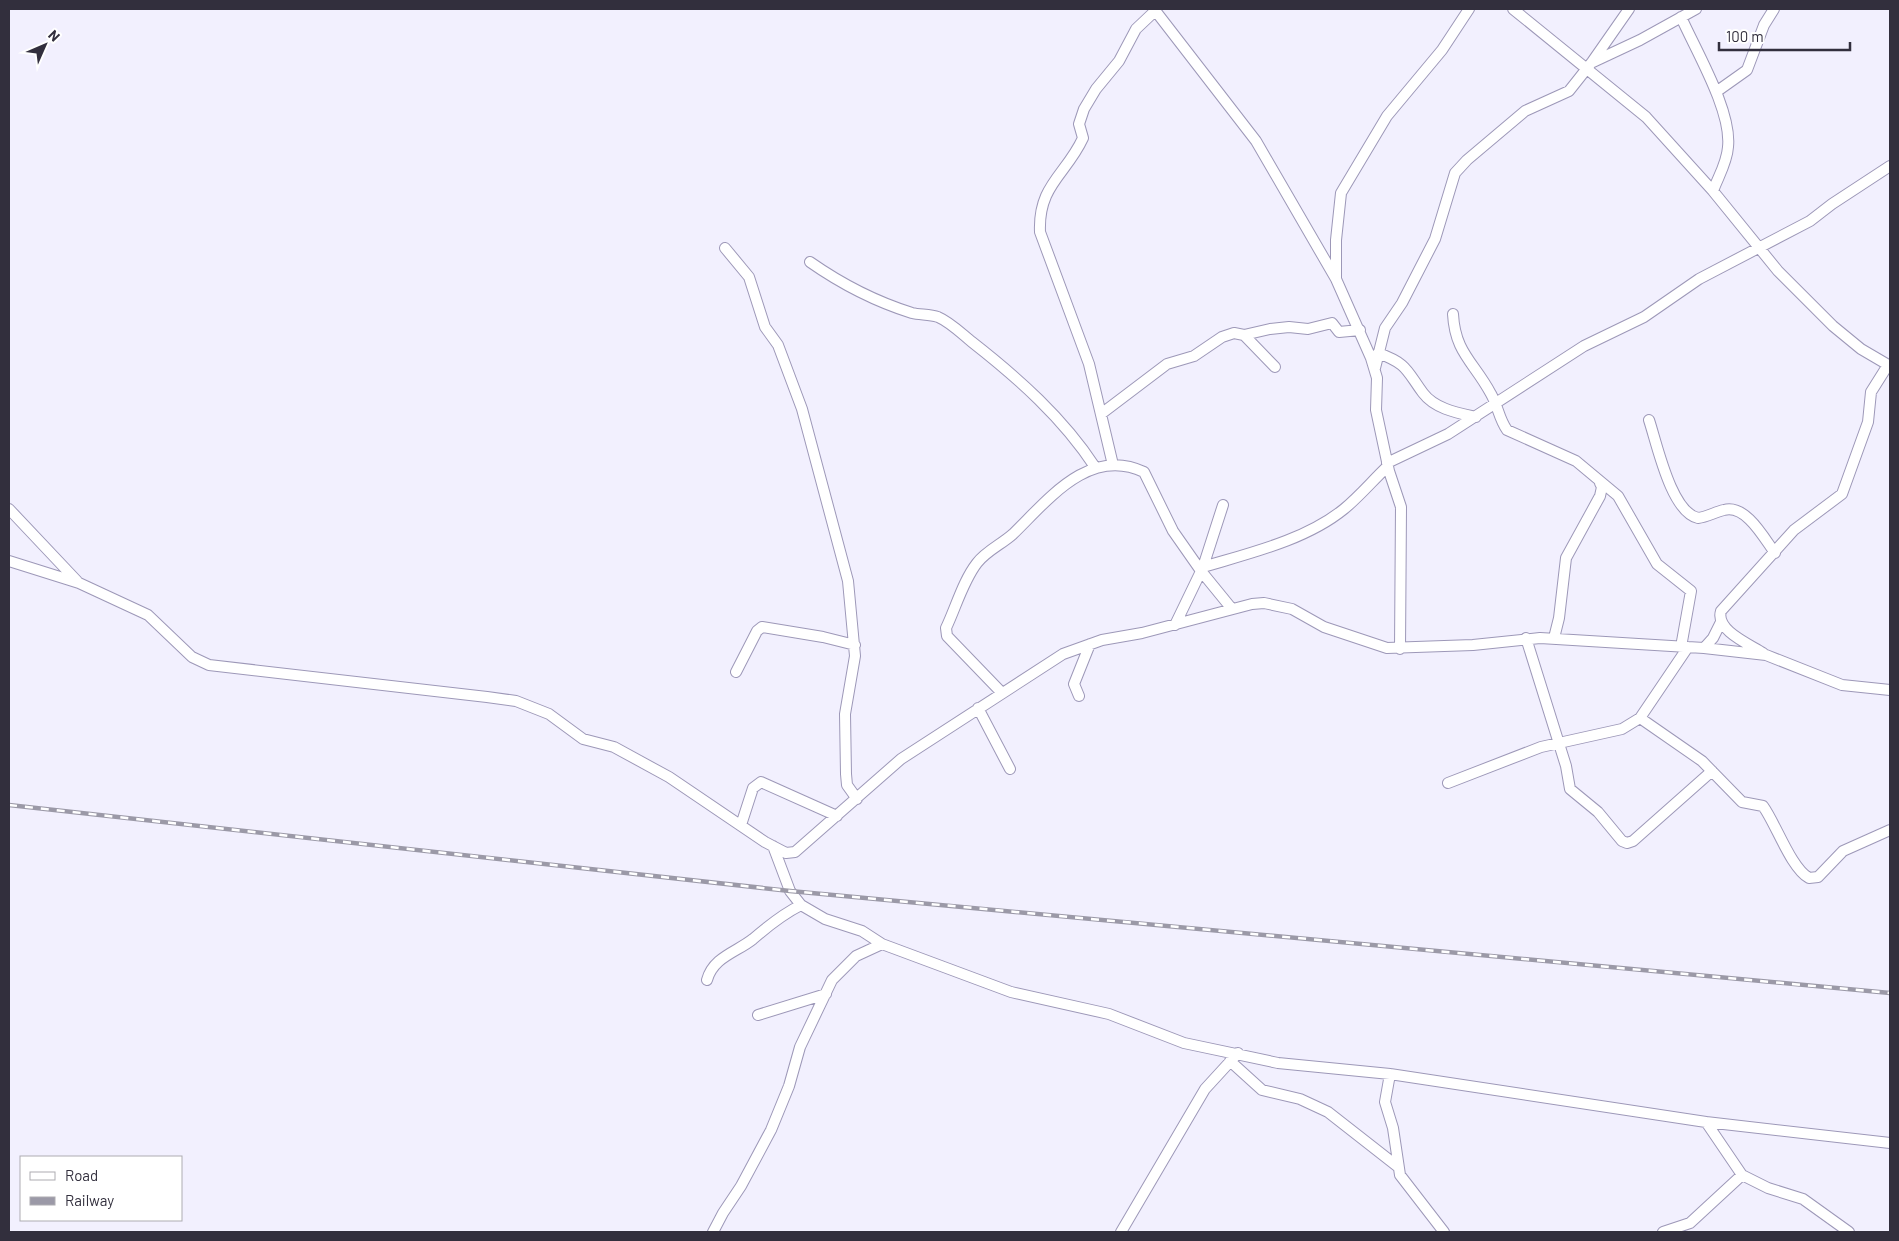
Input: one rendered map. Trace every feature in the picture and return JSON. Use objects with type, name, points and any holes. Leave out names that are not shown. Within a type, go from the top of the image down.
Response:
[{"type":"street","points":[[1336,279],[1336,240],[1341,193],[1387,116],[1442,50],[1468,9]]},
{"type":"street","points":[[1513,9],[1590,65],[1646,117],[1713,191],[1778,271],[1833,326],[1861,349],[1889,366],[1871,392],[1868,422],[1842,494],[1833,503],[1800,524],[1775,553],[1724,605],[1719,616],[1723,627],[1766,655],[1842,685],[1890,690]]},
{"type":"street","points":[[1400,649],[1401,507],[1387,464],[1376,410],[1375,369],[1385,328],[1402,303],[1435,239],[1450,189],[1460,166],[1526,111],[1568,91],[1590,65],[1629,9]]},
{"type":"street","points":[[1590,65],[1696,9]]},
{"type":"street","points":[[1716,92],[1747,70],[1764,25],[1774,9]]},
{"type":"street","points":[[1113,465],[1089,364],[1040,232],[1041,207],[1057,175],[1075,152],[1083,138],[1079,124],[1084,109],[1096,89],[1119,61],[1136,29],[1154,10],[1256,141],[1336,279],[1360,330],[1375,369]]},
{"type":"street","points":[[1681,17],[1716,92],[1726,120],[1729,146],[1727,157],[1713,191]]},
{"type":"street","points":[[1202,569],[1281,542],[1330,518],[1344,509],[1387,464],[1440,438],[1476,417],[1584,346],[1644,317],[1679,290],[1810,221],[1832,204],[1890,166]]},
{"type":"street","points":[[725,248],[749,277],[765,327],[778,345],[802,409],[848,581],[855,646],[845,714],[847,785],[857,799]]},
{"type":"street","points":[[810,262],[844,285],[910,312],[939,317],[957,329],[1008,372],[1061,422],[1078,442],[1095,467]]},
{"type":"street","points":[[1448,783],[1541,747],[1613,732],[1640,718],[1685,647],[1691,591],[1658,566],[1622,501],[1576,461],[1507,430],[1484,381],[1460,350],[1456,340],[1453,314]]},
{"type":"street","points":[[1244,335],[1288,327],[1308,328],[1328,322],[1332,323],[1339,332],[1360,330]]},
{"type":"street","points":[[1101,414],[1167,364],[1194,356],[1222,337],[1239,332],[1275,367]]},
{"type":"street","points":[[1378,354],[1392,358],[1407,368],[1424,394],[1434,402],[1446,409],[1476,417]]},
{"type":"street","points":[[1649,420],[1672,490],[1686,512],[1698,518],[1725,509],[1742,513],[1775,553]]},
{"type":"street","points":[[1002,693],[947,636],[946,628],[977,563],[1013,533],[1040,504],[1079,475],[1095,467],[1113,465],[1140,470],[1148,475],[1173,531],[1232,609]]},
{"type":"street","points":[[1554,638],[1559,618],[1566,558],[1600,496],[1602,487],[1600,483]]},
{"type":"street","points":[[1175,625],[1202,569],[1222,505]]},
{"type":"street","points":[[9,509],[79,583]]},
{"type":"street","points":[[9,560],[79,583],[148,615],[192,657],[209,665],[486,697],[528,705],[560,720],[583,739],[614,746],[670,777],[786,853],[795,852],[901,759],[1064,654],[1090,644],[1175,625],[1252,604],[1279,605],[1292,608],[1324,627],[1387,648],[1472,645],[1526,638],[1554,638],[1704,648],[1766,655]]},
{"type":"street","points":[[1704,648],[1713,638],[1721,622]]},
{"type":"street","points":[[736,672],[757,631],[762,627],[823,637],[855,646]]},
{"type":"street","points":[[1526,638],[1559,743],[1570,789],[1592,806],[1622,841],[1627,843],[1712,771]]},
{"type":"street","points":[[1079,696],[1074,684],[1090,644]]},
{"type":"street","points":[[978,708],[1010,769]]},
{"type":"street","points":[[1640,718],[1712,771],[1742,802],[1763,806],[1798,865],[1809,878],[1818,877],[1843,851],[1890,830]]},
{"type":"street","points":[[741,825],[752,788],[761,782],[837,816]]},
{"type":"street","points":[[773,846],[790,891],[800,905],[825,919],[862,931],[882,944],[986,984],[1038,999],[1109,1014],[1184,1043],[1294,1065],[1390,1074],[1706,1122],[1890,1143]]},
{"type":"street","points":[[707,980],[712,969],[727,954],[743,946],[771,923],[800,905]]},
{"type":"street","points":[[713,1232],[722,1213],[742,1186],[771,1130],[789,1086],[800,1047],[832,980],[856,956],[882,944]]},
{"type":"street","points":[[758,1015],[826,994]]},
{"type":"street","points":[[1120,1232],[1205,1089],[1238,1053]]},
{"type":"street","points":[[1230,1061],[1262,1090],[1300,1099],[1328,1112],[1398,1166]]},
{"type":"street","points":[[1390,1074],[1385,1102],[1393,1128],[1398,1166],[1403,1182],[1444,1232]]},
{"type":"street","points":[[1706,1122],[1742,1175],[1768,1188],[1803,1199],[1849,1232]]},
{"type":"street","points":[[1663,1232],[1690,1223],[1742,1175]]},
{"type":"railway","points":[[9,805],[790,891],[1890,993]]}]
